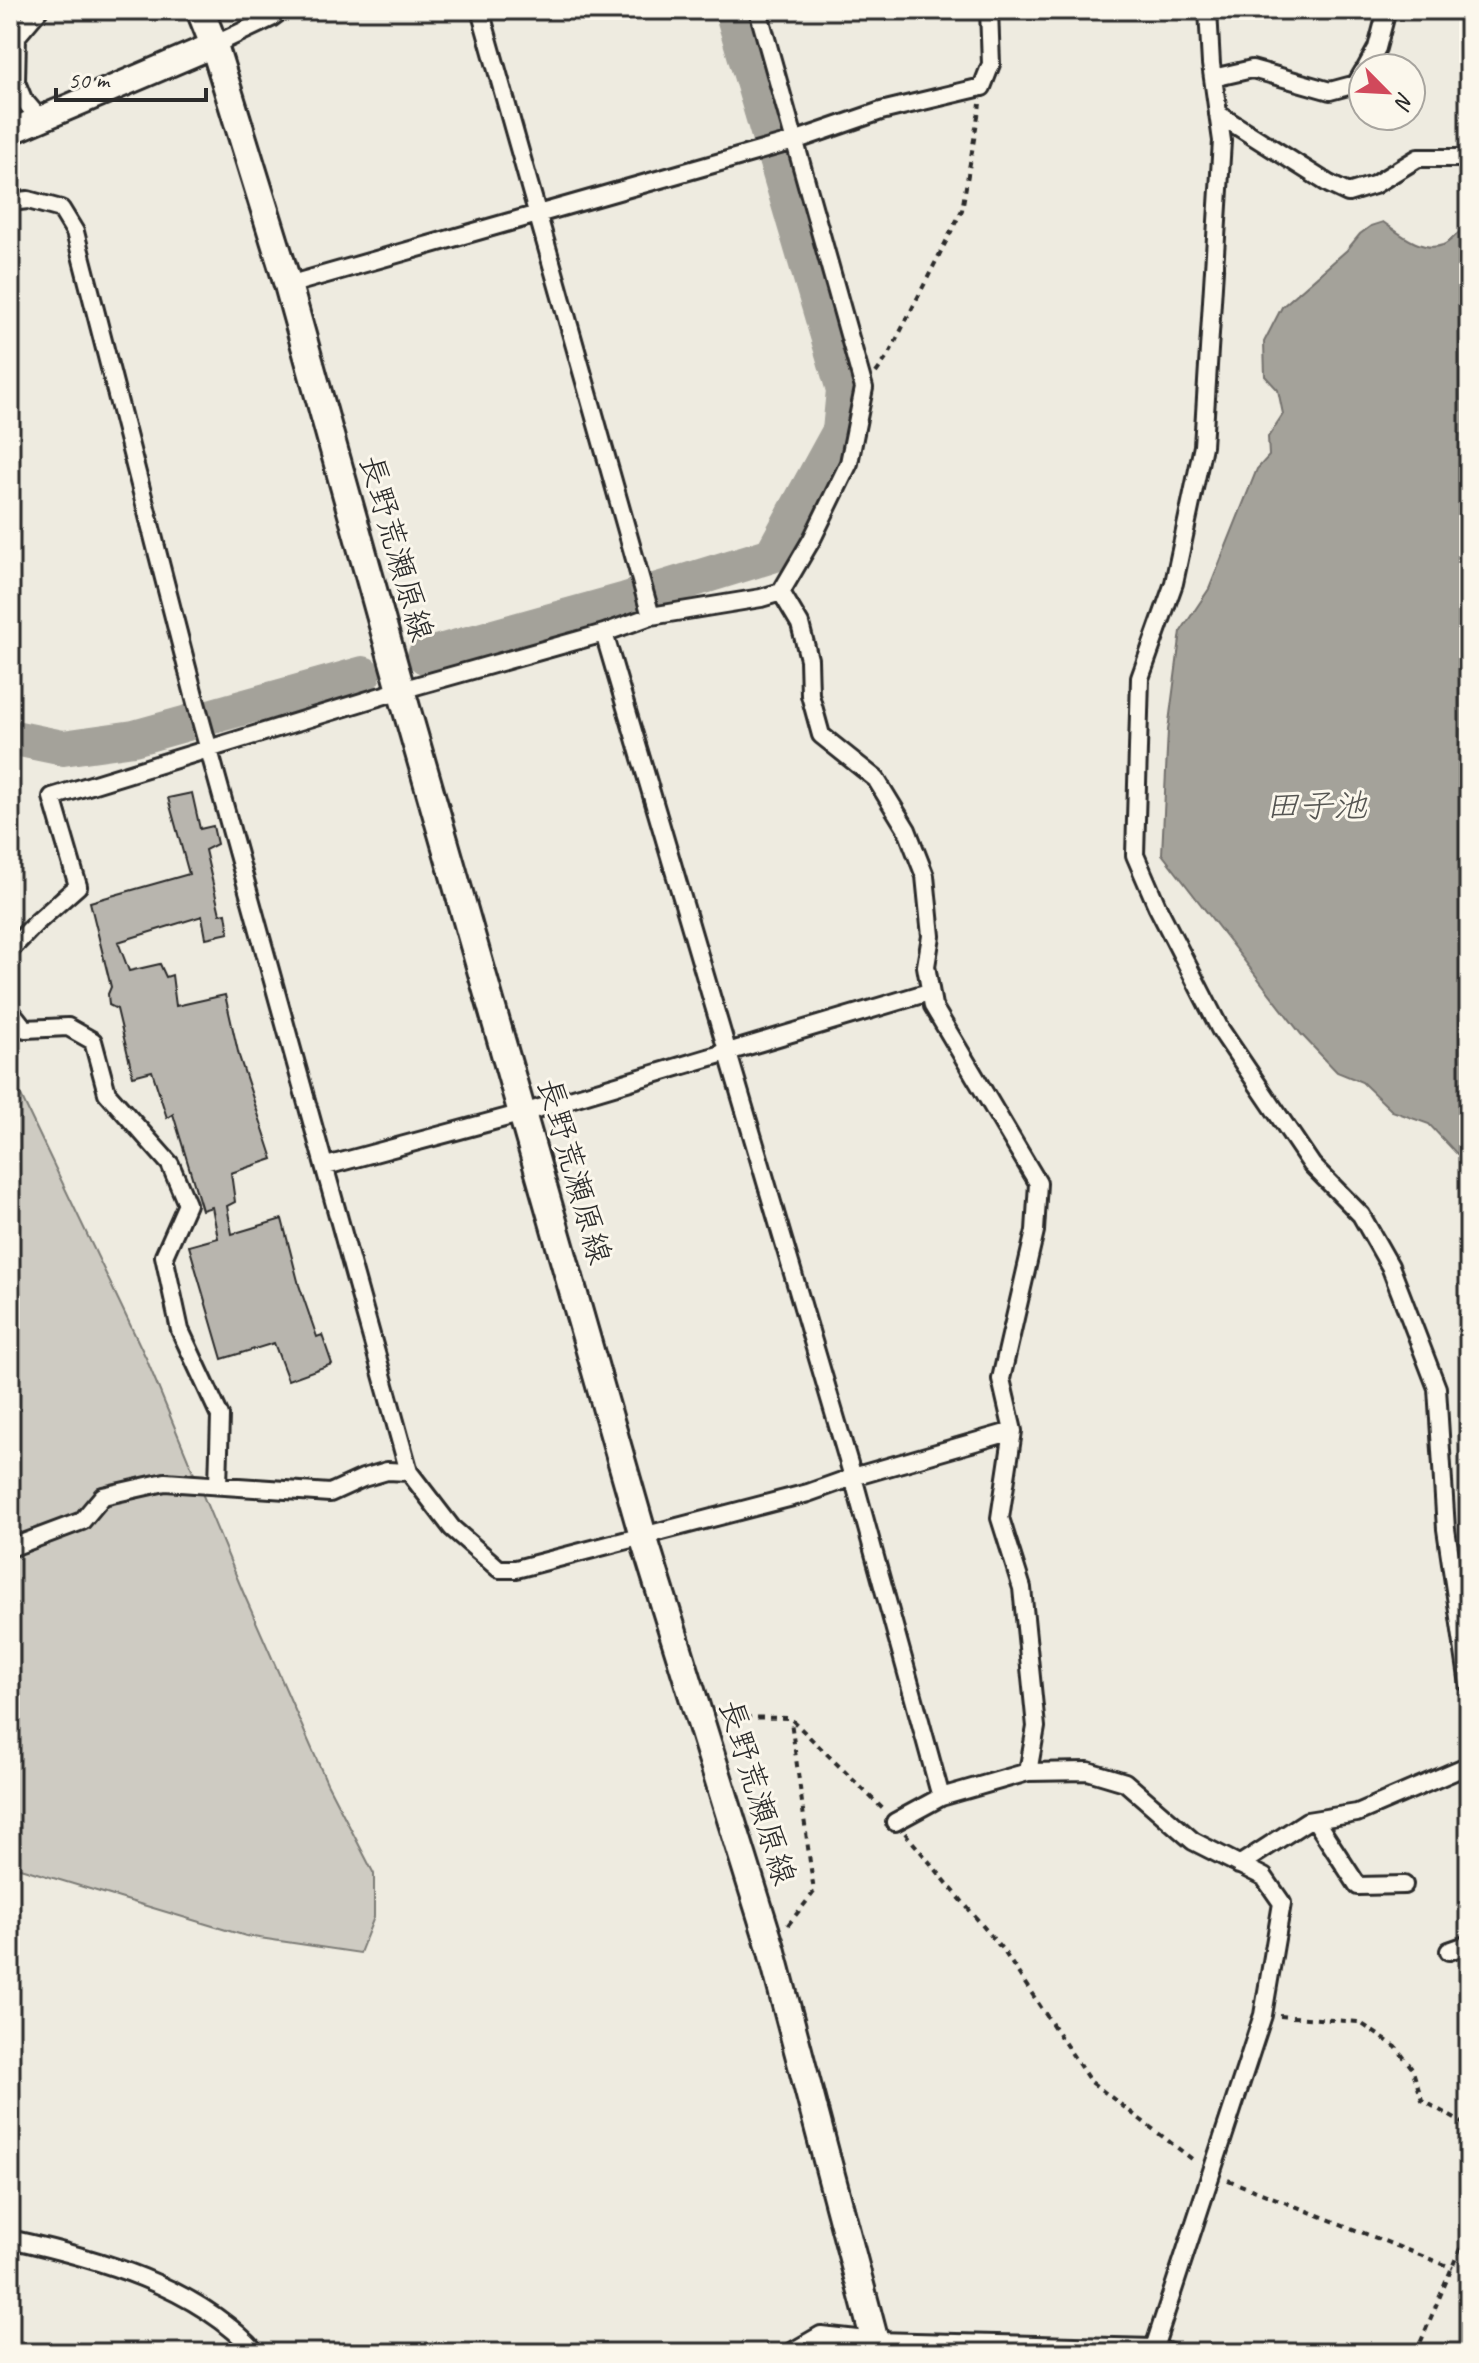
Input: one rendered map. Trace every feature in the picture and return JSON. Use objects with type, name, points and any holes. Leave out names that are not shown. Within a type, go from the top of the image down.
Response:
[{"type":"main road","name":"長野荒瀬原線","points":[[200,10],[214,45],[288,285],[643,1536],[771,1948],[876,2347]]},
{"type":"street","points":[[39,10],[17,36],[16,82],[23,99],[40,119]]},
{"type":"street","points":[[10,132],[214,45],[282,10]]},
{"type":"street","points":[[480,10],[649,611]]},
{"type":"street","points":[[758,10],[789,141],[864,388],[849,463],[812,539],[781,592]]},
{"type":"street","points":[[288,285],[789,141],[881,111],[982,87],[991,64],[989,10]]},
{"type":"street","points":[[1208,10],[1222,141],[1203,446],[1174,583],[1140,678],[1135,855],[1157,906],[1220,1029],[1312,1165],[1361,1215],[1390,1266],[1437,1388],[1446,1529],[1469,1685]]},
{"type":"street","points":[[1375,52],[1387,10]]},
{"type":"street","points":[[1213,78],[1252,69],[1330,91],[1347,86]]},
{"type":"street","points":[[1218,114],[1348,193],[1374,185],[1418,158],[1469,158]]},
{"type":"street","points":[[10,202],[28,200],[61,209],[75,232],[196,703],[409,1472],[452,1528],[499,1569],[516,1569],[808,1493],[1013,1431]]},
{"type":"street","points":[[10,950],[78,886],[52,797],[207,742],[604,633],[649,611],[781,592]]},
{"type":"street","points":[[781,592],[800,624],[809,659],[810,695],[821,735],[876,779],[907,830],[925,876],[931,936],[926,966],[933,1006],[1038,1183],[1035,1231],[1001,1379],[1013,1431],[1000,1518],[1022,1588],[1036,1727],[1028,1772]]},
{"type":"street","points":[[604,633],[853,1477],[941,1797]]},
{"type":"street","points":[[326,1166],[523,1113],[929,992]]},
{"type":"street","points":[[10,1010],[25,1029],[68,1027],[93,1041],[107,1093],[170,1164],[187,1204],[164,1256],[180,1330],[220,1416],[218,1485]]},
{"type":"street","points":[[10,1548],[82,1521],[103,1496],[165,1482],[330,1493],[387,1471],[409,1472]]},
{"type":"street","points":[[1239,1865],[1307,1821],[1357,1813],[1469,1765]]},
{"type":"street","points":[[790,2353],[821,2335],[876,2347],[1162,2351],[1211,2174],[1263,2015],[1282,1903],[1264,1877],[1193,1841],[1125,1782],[1088,1771],[1028,1772],[941,1797],[895,1822]]},
{"type":"street","points":[[1315,1820],[1358,1886],[1404,1885]]},
{"type":"street","points":[[1449,1951],[1469,1944]]},
{"type":"street","points":[[10,2239],[62,2250],[129,2272],[190,2301],[242,2336],[257,2353]]},
{"type":"path","points":[[864,388],[888,356],[962,210],[984,82]]},
{"type":"path","points":[[700,1717],[790,1718],[895,1822],[1003,1950],[1090,2081],[1211,2174],[1453,2268]]},
{"type":"path","points":[[771,1948],[814,1892],[790,1718]]},
{"type":"path","points":[[1263,2015],[1359,2022],[1396,2047],[1412,2068],[1422,2100],[1469,2127]]},
{"type":"path","points":[[1416,2353],[1469,2227]]},
{"type":"shaded area","points":[[10,1073],[146,1358],[243,1592],[327,1783],[374,1874],[374,1917],[360,1953],[246,1936],[10,1865]]},
{"type":"water","name":"田子池","points":[[1383,222],[1411,241],[1435,247],[1446,243],[1469,224],[1469,1158],[1457,1154],[1429,1124],[1392,1111],[1362,1082],[1337,1072],[1301,1034],[1162,854],[1168,730],[1181,631],[1209,589],[1257,469],[1269,456],[1268,437],[1283,414],[1278,390],[1265,376],[1264,342],[1282,307],[1347,250],[1360,234]]},
{"type":"building","points":[[192,793],[200,829],[213,826],[217,844],[205,850],[220,914],[226,913],[229,933],[206,938],[202,916],[118,942],[129,971],[160,964],[166,977],[172,975],[176,1006],[225,995],[239,1056],[273,1159],[231,1173],[235,1202],[227,1206],[232,1234],[282,1219],[299,1285],[317,1337],[322,1335],[332,1364],[288,1380],[274,1343],[222,1359],[189,1246],[218,1238],[212,1207],[202,1210],[173,1114],[167,1118],[152,1071],[133,1076],[117,1009],[109,1005],[111,987],[90,902],[189,874],[168,798]]},
{"type":"waterway","points":[[425,656],[626,600],[772,555],[840,431],[844,390],[732,10]]},
{"type":"waterway","points":[[10,737],[63,748],[134,738],[363,674]]}]
